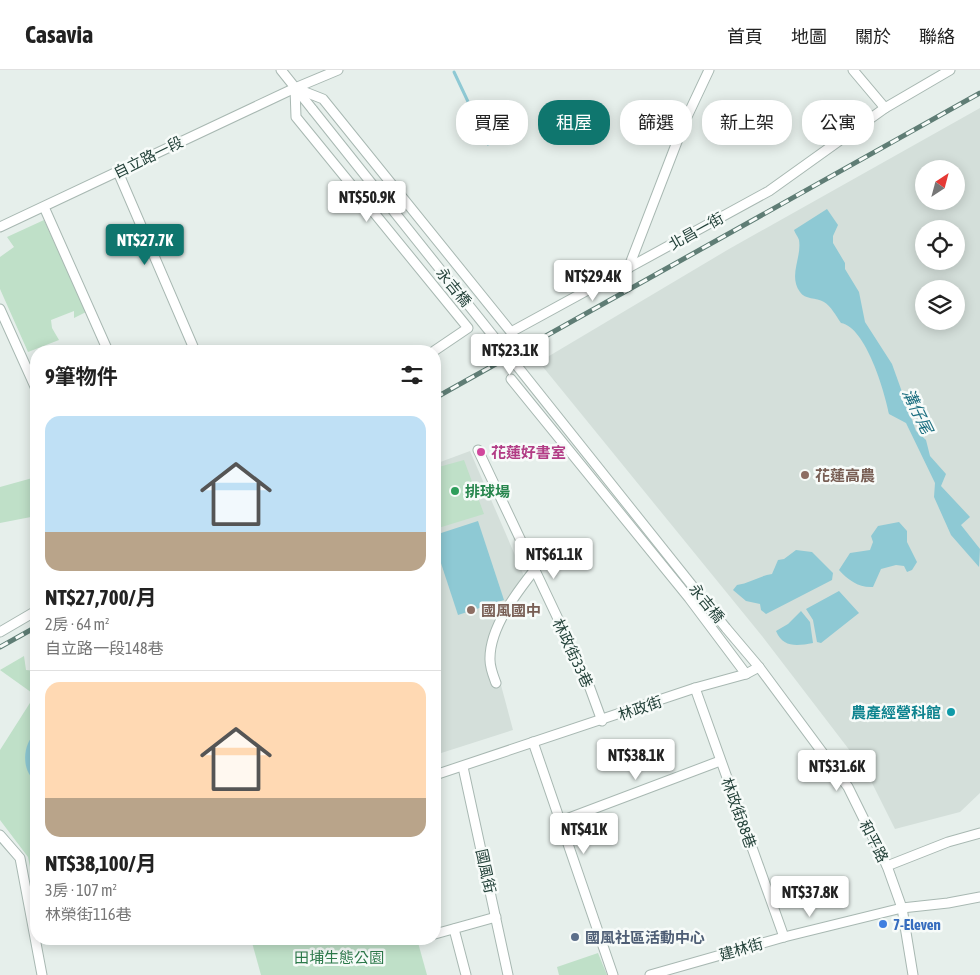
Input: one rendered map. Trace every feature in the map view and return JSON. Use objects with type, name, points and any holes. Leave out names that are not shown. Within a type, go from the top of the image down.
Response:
[{"type":"street","points":[[281,70],[295,88],[296,117],[468,328],[441,346]]},
{"type":"street","name":"自立路一段","points":[[0,227],[295,88],[338,70]]},
{"type":"street","points":[[628,269],[685,121],[709,70]]},
{"type":"street","points":[[853,70],[885,108]]},
{"type":"street","name":"北昌一街","points":[[295,88],[323,99],[511,332],[769,191],[885,108],[950,70]]},
{"type":"street","name":"永吉橋","points":[[295,88],[726,628]]},
{"type":"street","points":[[118,172],[192,345]]},
{"type":"street","points":[[44,207],[105,345]]},
{"type":"street","points":[[0,309],[30,376]]},
{"type":"street","points":[[511,379],[689,598],[746,674]]},
{"type":"street","name":"林政街33巷","points":[[478,450],[536,568],[587,680],[602,721]]},
{"type":"street","points":[[496,683],[490,663],[490,653],[506,606],[536,568]]},
{"type":"street","points":[[0,632],[30,614]]},
{"type":"street","name":"和平路","points":[[726,628],[759,667],[848,787],[886,866],[902,908],[913,975]]},
{"type":"street","name":"林政街","points":[[441,773],[602,721],[695,688],[746,674],[759,667]]},
{"type":"street","name":"林政街88巷","points":[[695,688],[784,937]]},
{"type":"street","points":[[533,742],[613,975]]},
{"type":"street","points":[[561,821],[720,761]]},
{"type":"street","name":"國風街","points":[[463,767],[508,975]]},
{"type":"street","points":[[886,866],[948,842],[980,833]]},
{"type":"street","points":[[0,835],[20,858],[30,890]]},
{"type":"street","name":"建林街","points":[[650,975],[784,937],[902,908],[980,897]]},
{"type":"street","points":[[441,932],[496,917]]},
{"type":"street","points":[[454,929],[466,975]]},
{"type":"street","points":[[38,945],[42,975]]},
{"type":"shaded area","name":"花蓮高農","points":[[980,108],[980,793],[960,812],[895,829],[867,773],[762,636],[539,362],[729,249]]},
{"type":"shaded area","name":"國風國中","points":[[470,451],[524,576],[490,644],[513,730],[441,753],[441,462]]},
{"type":"green space","points":[[44,220],[86,312],[74,318],[74,311],[51,320],[52,328],[59,340],[46,345],[30,345],[30,351],[28,352],[0,289],[0,257],[14,247],[7,237]]},
{"type":"green space","name":"排球場","points":[[464,460],[484,514],[441,527],[441,466]]},
{"type":"green space","points":[[30,479],[30,517],[0,523],[0,487]]},
{"type":"green space","points":[[24,656],[26,670],[30,670],[30,691],[0,670]]},
{"type":"green space","points":[[30,703],[30,867],[28,857],[0,820],[0,750]]},
{"type":"green space","name":"田埔生態公園","points":[[253,945],[419,945],[427,975],[261,975]]},
{"type":"green space","points":[[598,953],[607,975],[559,975],[557,967]]},
{"type":"water","points":[[827,209],[838,225],[833,236],[833,243],[845,263],[845,269],[859,292],[865,322],[892,364],[916,431],[926,440],[930,456],[946,474],[941,486],[970,517],[961,525],[980,549],[979,567],[951,535],[934,497],[935,483],[906,423],[889,414],[879,377],[866,348],[850,327],[841,323],[827,304],[821,300],[802,295],[797,286],[795,273],[799,253],[799,240],[794,230]]},
{"type":"water","points":[[478,521],[504,600],[458,615],[441,563],[441,533]]},
{"type":"water","points":[[899,522],[907,531],[907,542],[917,562],[912,570],[907,572],[904,566],[896,565],[881,569],[873,587],[868,587],[854,583],[839,570],[850,553],[870,550],[873,542],[871,536],[878,526]]},
{"type":"water","points":[[796,550],[812,552],[833,573],[832,580],[766,614],[761,610],[760,604],[746,601],[733,590],[737,585],[772,574],[778,560],[784,559]]},
{"type":"water","points":[[839,591],[859,613],[821,643],[817,642],[813,620],[806,609]]},
{"type":"water","points":[[801,611],[810,622],[813,643],[796,645],[787,643],[779,637],[776,631],[788,624]]},
{"type":"water","points":[[30,740],[30,775],[25,757]]},
{"type":"waterway","points":[[454,72],[467,100]]},
{"type":"railway","points":[[441,395],[980,93]]},
{"type":"railway","points":[[0,647],[30,630]]},
{"type":"place","name":"花蓮好書室","points":[[481,452]]},
{"type":"place","name":"花蓮高農","points":[[805,475]]},
{"type":"place","name":"排球場","points":[[455,491]]},
{"type":"place","name":"國風國中","points":[[471,610]]},
{"type":"place","name":"農產經營科館","points":[[951,712]]},
{"type":"place","name":"7-Eleven","points":[[883,924]]},
{"type":"place","name":"國風社區活動中心","points":[[575,937]]},
{"type":"water label","name":"溝仔尾","points":[[918,411]]}]
